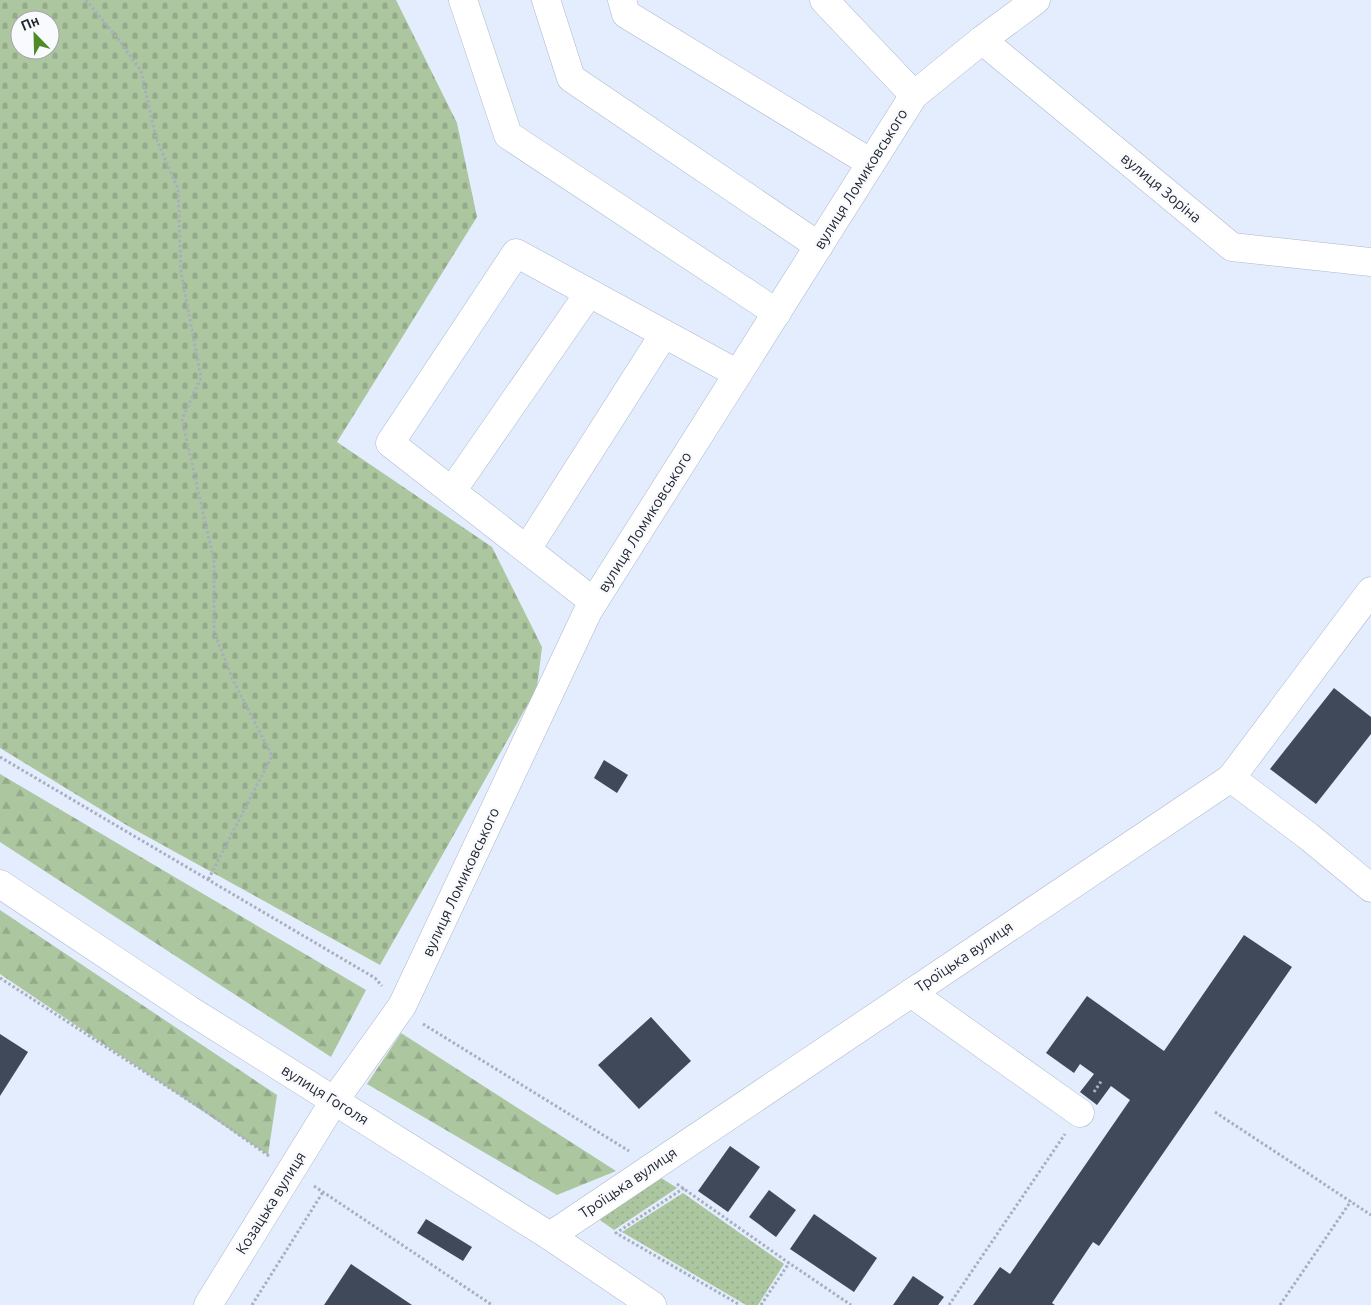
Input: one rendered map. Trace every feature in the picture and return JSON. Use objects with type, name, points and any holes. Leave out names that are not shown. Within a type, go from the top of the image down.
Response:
[{"type":"street","points":[[463,0],[508,135],[777,313]]},
{"type":"street","points":[[546,0],[571,78],[819,246]]},
{"type":"street","points":[[622,0],[626,14],[871,163]]},
{"type":"street","points":[[824,0],[914,95]]},
{"type":"street","name":"вулиця Ломиковського","points":[[334,1101],[402,1006],[594,602],[914,95],[982,40],[1036,0]]},
{"type":"street","name":"вулиця Зоріна","points":[[982,40],[1232,247],[1371,262]]},
{"type":"street","points":[[594,602],[390,443],[516,253],[738,374]]},
{"type":"street","points":[[452,491],[589,293]]},
{"type":"street","points":[[527,550],[664,334]]},
{"type":"street","name":"Троїцька вулиця","points":[[550,1236],[1231,778],[1371,591]]},
{"type":"street","points":[[1231,778],[1308,836],[1371,888]]},
{"type":"street","name":"вулиця Гоголя","points":[[0,884],[188,1009],[550,1236],[652,1305]]},
{"type":"street","points":[[911,993],[1080,1113]]},
{"type":"street","name":"Козацька вулиця","points":[[208,1305],[334,1101]]},
{"type":"path","points":[[86,0],[119,40],[141,71],[156,138],[178,189],[181,272],[201,378],[182,418],[214,561],[214,632],[234,682],[272,756],[208,880]]},
{"type":"path","points":[[0,757],[375,978],[402,1006]]},
{"type":"path","points":[[0,978],[211,1115],[291,1171],[492,1305]]},
{"type":"path","points":[[949,1305],[1102,1080]]},
{"type":"path","points":[[1214,1112],[1371,1215]]},
{"type":"path","points":[[684,1188],[616,1233],[740,1305]]},
{"type":"path","points":[[252,1305],[323,1192]]},
{"type":"path","points":[[1280,1305],[1351,1202]]},
{"type":"path","points":[[761,1305],[789,1263]]},
{"type":"green space","points":[[0,0],[396,0],[457,123],[477,217],[337,442],[492,547],[542,647],[537,688],[380,965],[128,826],[0,748]]},
{"type":"green space","points":[[0,774],[366,990],[331,1057],[0,842]]},
{"type":"green space","points":[[0,910],[277,1095],[268,1155],[0,974]]},
{"type":"green space","points":[[401,1033],[616,1171],[557,1195],[367,1084]]},
{"type":"green space","points":[[655,1174],[677,1188],[614,1230],[593,1215]]},
{"type":"green space","points":[[683,1193],[784,1264],[758,1305],[746,1305],[622,1232]]},
{"type":"building","points":[[1334,688],[1371,717],[1371,734],[1316,804],[1270,769]]},
{"type":"building","points":[[604,760],[628,775],[617,793],[594,778]]},
{"type":"building","points":[[1244,935],[1292,967],[1099,1246],[1093,1242],[1052,1303],[1055,1305],[973,1305],[1000,1267],[1010,1274],[1130,1100],[1111,1086],[1097,1105],[1080,1092],[1094,1074],[1080,1064],[1074,1073],[1046,1053],[1087,996],[1164,1051]]},
{"type":"building","points":[[651,1017],[691,1061],[639,1109],[598,1065]]},
{"type":"building","points":[[0,1034],[28,1052],[0,1096]]},
{"type":"building","points":[[730,1146],[760,1167],[728,1212],[698,1191]]},
{"type":"building","points":[[769,1190],[796,1210],[776,1237],[749,1217]]},
{"type":"building","points":[[814,1214],[877,1258],[854,1292],[790,1249]]},
{"type":"building","points":[[426,1219],[472,1247],[463,1261],[417,1233]]},
{"type":"building","points":[[351,1264],[412,1305],[324,1305]]},
{"type":"building","points":[[913,1276],[944,1297],[938,1305],[893,1305]]}]
